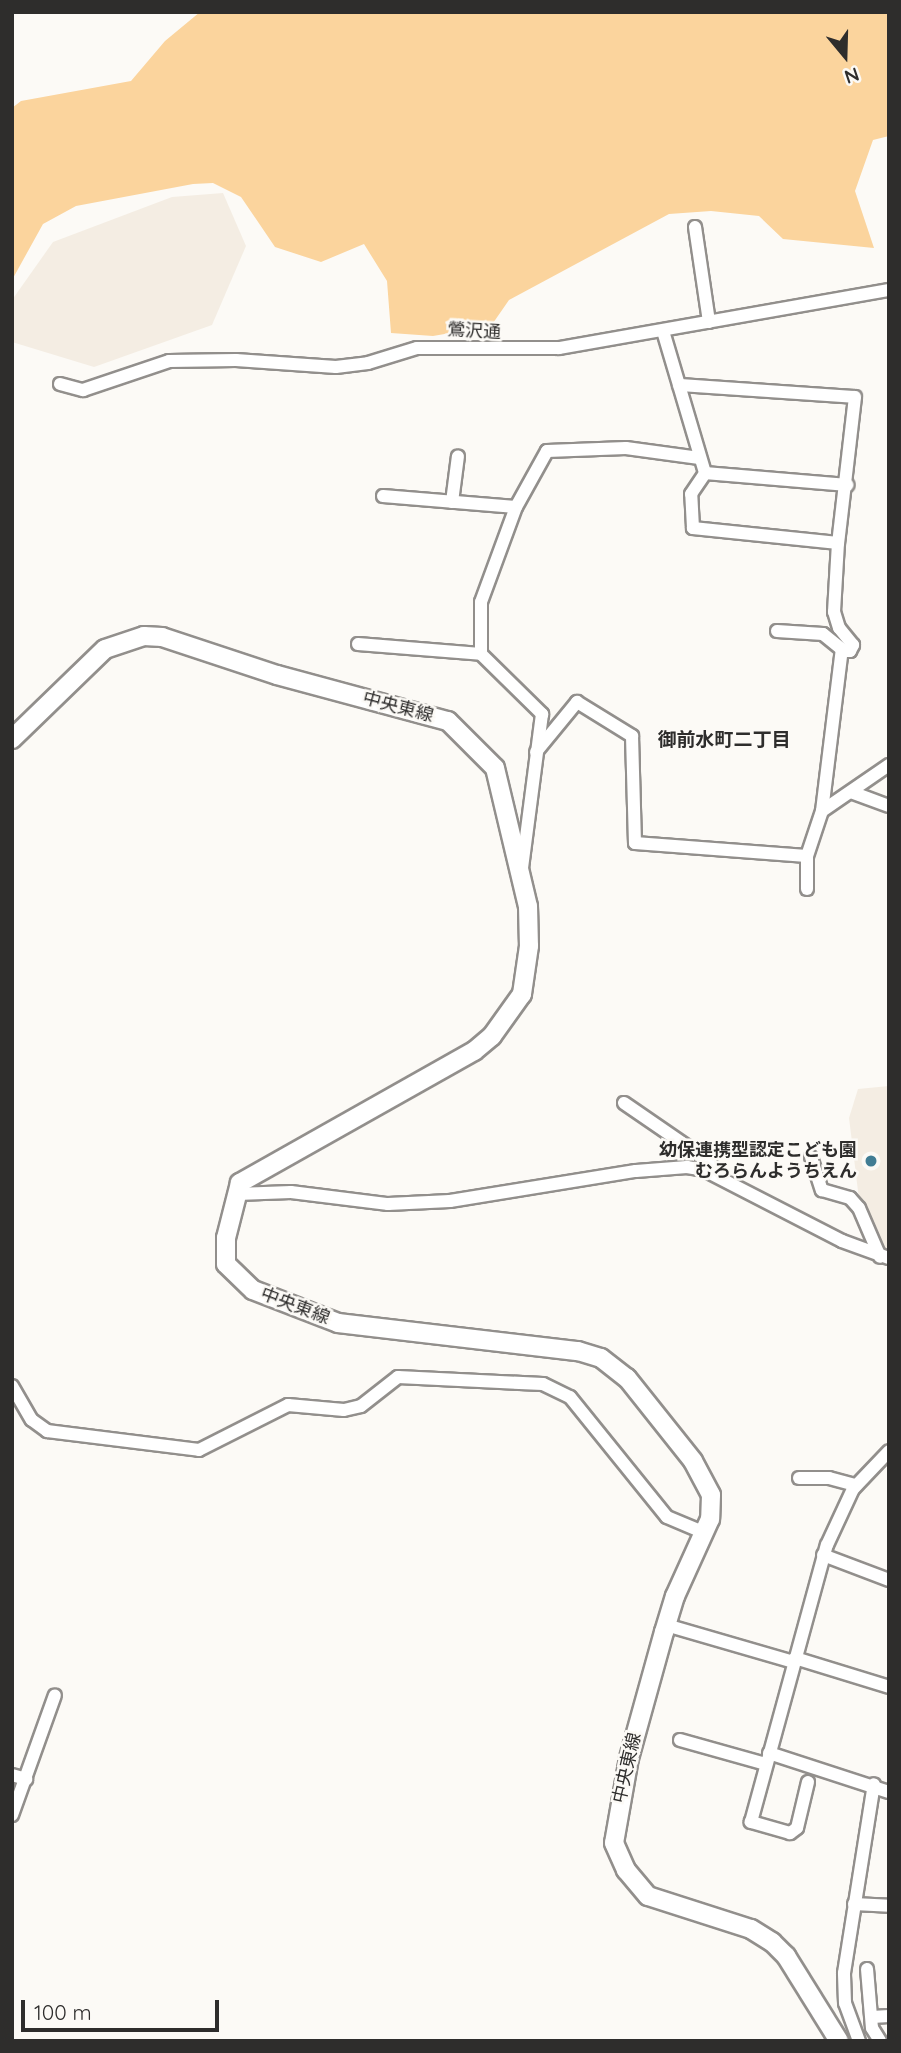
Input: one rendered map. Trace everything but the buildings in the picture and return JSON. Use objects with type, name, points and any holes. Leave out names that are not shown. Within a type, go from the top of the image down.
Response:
[{"type":"main road","name":"中央東線","points":[[12,739],[105,649],[144,636],[181,640],[277,675],[448,721],[495,768],[522,868],[528,919],[526,978],[522,994],[492,1036],[351,1123],[243,1181],[237,1194],[223,1252],[226,1265],[235,1278],[280,1304],[338,1323],[578,1351],[614,1366],[701,1472],[711,1495],[705,1533],[666,1625],[615,1821],[618,1857],[648,1896],[751,1929],[772,1942],[786,1956],[839,2041]]},
{"type":"street","points":[[695,227],[709,322]]},
{"type":"street","name":"鶯沢通","points":[[60,384],[83,390],[169,361],[236,360],[336,366],[368,363],[417,348],[531,351],[663,331],[889,290]]},
{"type":"street","points":[[663,331],[705,473]]},
{"type":"street","points":[[679,385],[855,397],[847,485],[838,542],[834,612],[839,628],[853,645],[850,650],[842,649],[823,634],[778,631]]},
{"type":"street","points":[[481,654],[481,602],[516,507],[547,451],[626,448],[699,458]]},
{"type":"street","points":[[452,502],[458,456]]},
{"type":"street","points":[[705,473],[847,485]]},
{"type":"street","points":[[705,473],[691,494],[693,528],[838,542]]},
{"type":"street","points":[[383,496],[516,507]]},
{"type":"street","points":[[358,644],[481,654],[542,714],[522,868]]},
{"type":"street","points":[[807,889],[807,856],[822,811],[842,649]]},
{"type":"street","points":[[536,752],[577,702],[632,736],[635,843],[807,856]]},
{"type":"street","points":[[822,811],[889,765]]},
{"type":"street","points":[[851,792],[889,806]]},
{"type":"street","points":[[624,1103],[710,1162],[723,1180]]},
{"type":"street","points":[[811,1157],[822,1190],[850,1198],[859,1208],[884,1257]]},
{"type":"street","points":[[237,1194],[291,1192],[388,1204],[450,1201],[665,1167],[704,1170],[884,1257]]},
{"type":"street","points":[[12,1386],[33,1420],[47,1431],[199,1450],[222,1441],[270,1410],[288,1405],[344,1410],[361,1406],[398,1377],[543,1384],[570,1396],[667,1517],[705,1533]]},
{"type":"street","points":[[808,1782],[797,1828],[790,1833],[757,1826],[751,1822],[823,1555],[856,1485],[889,1451]]},
{"type":"street","points":[[799,1478],[829,1478],[856,1485]]},
{"type":"street","points":[[823,1555],[889,1580]]},
{"type":"street","points":[[666,1625],[889,1687]]},
{"type":"street","points":[[12,1815],[55,1695]]},
{"type":"street","points":[[680,1740],[874,1784],[889,1792]]},
{"type":"street","points":[[12,1775],[26,1779]]},
{"type":"street","points":[[859,2041],[845,2003],[854,1904],[874,1784]]},
{"type":"street","points":[[854,1904],[889,1906]]},
{"type":"street","points":[[867,1969],[872,2017],[880,2041]]},
{"type":"street","points":[[872,2017],[889,2016]]},
{"type":"shaded area","points":[[200,12],[889,12],[889,136],[873,140],[855,191],[874,248],[783,239],[759,216],[711,211],[669,214],[509,300],[491,326],[433,336],[391,333],[387,281],[364,244],[321,262],[275,247],[241,197],[213,183],[193,184],[76,206],[43,224],[12,280],[12,108],[21,101],[131,81],[165,41]]},
{"type":"shaded area","points":[[223,193],[246,246],[212,325],[94,367],[12,342],[12,300],[53,242],[172,197]]},
{"type":"shaded area","name":"幼保連携型認定こども園 むろらんようちえん","points":[[889,1086],[889,1249],[884,1248],[859,1199],[849,1118],[858,1089]]},
{"type":"place","name":"幼保連携型認定こども園 むろらんようちえん","points":[[871,1161]]},
{"type":"district","name":"御前水町二丁目","points":[[724,740]]}]
